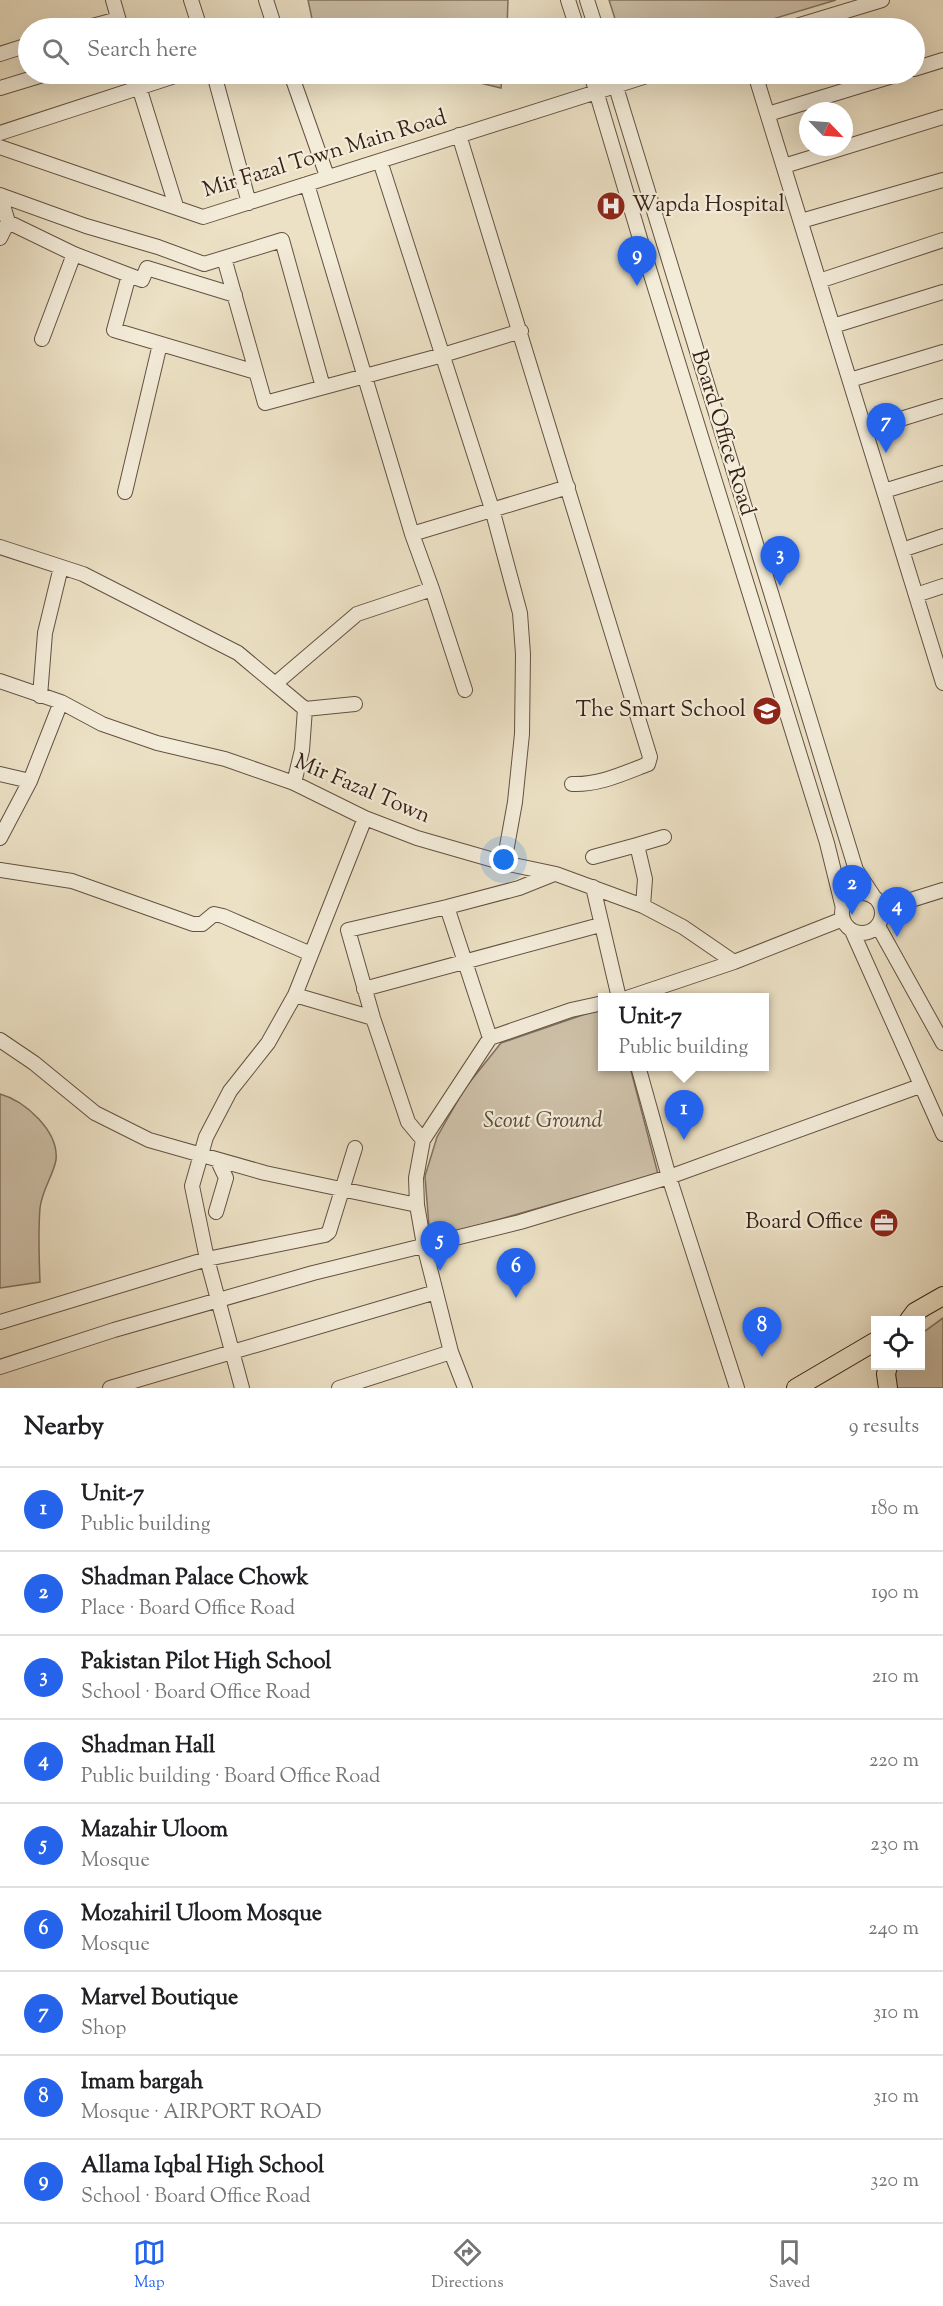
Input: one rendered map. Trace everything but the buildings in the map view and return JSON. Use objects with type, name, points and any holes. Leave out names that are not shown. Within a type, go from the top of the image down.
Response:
[{"type":"main road","points":[[912,1316],[943,1296]]},
{"type":"main road","points":[[796,1388],[871,1344]]},
{"type":"main road","points":[[887,1370],[888,1388]]},
{"type":"street","points":[[112,0],[118,18]]},
{"type":"street","points":[[191,0],[197,18]]},
{"type":"street","points":[[267,0],[272,18]]},
{"type":"street","points":[[568,0],[574,18]]},
{"type":"street","points":[[587,0],[593,18]]},
{"type":"street","points":[[823,18],[882,0]]},
{"type":"street","points":[[0,54],[18,48]]},
{"type":"street","points":[[925,66],[943,60]]},
{"type":"street","points":[[0,88],[18,83]]},
{"type":"street","points":[[0,133],[127,84]]},
{"type":"street","points":[[138,84],[176,206]]},
{"type":"street","points":[[217,84],[249,203]]},
{"type":"street","points":[[295,84],[327,176]]},
{"type":"street","name":"Board Office Road","points":[[594,84],[647,262],[827,843],[843,913]]},
{"type":"street","name":"Mir Fazal Town Main Road","points":[[0,147],[203,217],[597,92],[608,84]]},
{"type":"street","name":"Board Office Road","points":[[615,84],[856,870],[874,897]]},
{"type":"street","points":[[758,84],[916,595],[937,641],[943,683]]},
{"type":"street","points":[[768,114],[866,84]]},
{"type":"street","points":[[784,166],[943,117]]},
{"type":"street","points":[[459,135],[521,331],[650,760],[648,764],[598,783],[572,784]]},
{"type":"street","points":[[380,161],[492,509],[520,613],[523,654],[522,734],[515,802],[504,863]]},
{"type":"street","points":[[801,221],[943,180]]},
{"type":"street","points":[[307,184],[412,534],[465,690]]},
{"type":"street","points":[[0,238],[8,222],[0,195],[86,226],[158,247],[204,264],[282,240],[323,387]]},
{"type":"street","points":[[8,222],[74,254],[142,280],[147,268],[235,296]]},
{"type":"street","points":[[819,281],[943,240]]},
{"type":"street","points":[[42,339],[74,254]]},
{"type":"street","points":[[224,258],[265,403],[443,355],[521,331]]},
{"type":"street","points":[[129,275],[114,330],[256,372]]},
{"type":"street","points":[[833,326],[943,292]]},
{"type":"street","points":[[125,492],[160,344]]},
{"type":"street","points":[[850,380],[943,352]]},
{"type":"street","points":[[865,430],[943,406]]},
{"type":"street","points":[[884,491],[943,473]]},
{"type":"street","points":[[412,534],[568,487]]},
{"type":"street","points":[[902,550],[943,536]]},
{"type":"street","points":[[0,547],[83,574],[238,653],[305,709],[355,704]]},
{"type":"street","points":[[40,696],[45,633],[61,567]]},
{"type":"street","points":[[916,595],[943,586]]},
{"type":"street","points":[[276,684],[357,614],[432,589]]},
{"type":"street","name":"Mir Fazal Town","points":[[0,681],[61,702],[102,724],[157,743],[225,759],[294,783],[365,818],[417,838],[504,863],[556,874],[643,906],[683,927],[734,962]]},
{"type":"street","points":[[0,838],[30,781],[61,702]]},
{"type":"street","points":[[294,783],[302,750],[305,709]]},
{"type":"street","points":[[0,774],[30,781]]},
{"type":"street","points":[[242,1388],[207,1259],[192,1186],[206,1137],[230,1091],[268,1043],[295,995],[365,818]]},
{"type":"street","points":[[593,858],[664,837]]},
{"type":"street","points":[[637,845],[645,879],[643,906]]},
{"type":"street","points":[[0,870],[72,881],[193,924],[202,924],[214,914],[223,916],[311,954]]},
{"type":"street","points":[[326,921],[350,928],[447,907],[519,888],[556,874]]},
{"type":"street","points":[[593,887],[600,925],[618,993]]},
{"type":"street","points":[[882,909],[943,890]]},
{"type":"street","points":[[642,993],[734,962],[843,913],[856,895],[874,897],[882,909],[878,926],[943,1043]]},
{"type":"street","points":[[447,907],[490,1038]]},
{"type":"street","points":[[843,913],[943,1134]]},
{"type":"street","points":[[364,989],[600,925]]},
{"type":"street","points":[[852,931],[866,933],[878,926]]},
{"type":"street","points":[[350,928],[348,931],[364,989],[408,1122],[423,1140]]},
{"type":"street","points":[[295,995],[373,1018]]},
{"type":"street","points":[[465,1388],[451,1352],[424,1245],[417,1205],[416,1178],[423,1140],[490,1038],[571,1010],[598,1005]]},
{"type":"street","points":[[0,1040],[34,1063],[95,1113],[149,1140],[218,1161],[417,1205]]},
{"type":"street","points":[[639,1071],[669,1177],[737,1388]]},
{"type":"street","points":[[0,1367],[114,1330],[313,1273],[520,1222],[669,1177],[920,1086]]},
{"type":"street","points":[[0,1322],[207,1259],[325,1235],[329,1232],[355,1148]]},
{"type":"street","points":[[216,1212],[226,1178],[218,1161]]},
{"type":"street","points":[[111,1388],[232,1350],[436,1292]]},
{"type":"street","points":[[339,1388],[451,1352]]},
{"type":"green space","points":[[308,0],[508,0],[507,18],[312,18]]},
{"type":"green space","points":[[609,0],[836,0],[776,18],[615,18]]},
{"type":"green space","points":[[484,84],[501,84],[501,88]]},
{"type":"green space","name":"Scout Ground","points":[[598,1010],[598,1071],[631,1071],[658,1174],[430,1239],[425,1176],[437,1137],[465,1088],[501,1043]]},
{"type":"green space","points":[[0,1094],[20,1103],[46,1128],[52,1138],[56,1160],[40,1208],[40,1282],[0,1288]]},
{"type":"green space","points":[[943,1318],[943,1388],[896,1388],[895,1370],[925,1370],[925,1331]]},
{"type":"place","name":"Wapda Hospital","points":[[611,206]]},
{"type":"place","name":"Allama Iqbal High School","points":[[637,286]]},
{"type":"place","name":"Marvel Boutique","points":[[886,453]]},
{"type":"place","name":"Pakistan Pilot High School","points":[[780,586]]},
{"type":"place","name":"The Smart School","points":[[767,711]]},
{"type":"place","name":"Shadman Palace Chowk","points":[[852,915]]},
{"type":"place","name":"Shadman Hall","points":[[897,937]]},
{"type":"place","name":"Unit-7","points":[[684,1140]]},
{"type":"place","name":"Board Office","points":[[884,1223]]},
{"type":"place","name":"Mazahir Uloom","points":[[440,1271]]},
{"type":"place","name":"Mozahiril Uloom Mosque","points":[[516,1298]]},
{"type":"place","name":"Imam bargah","points":[[762,1357]]}]
